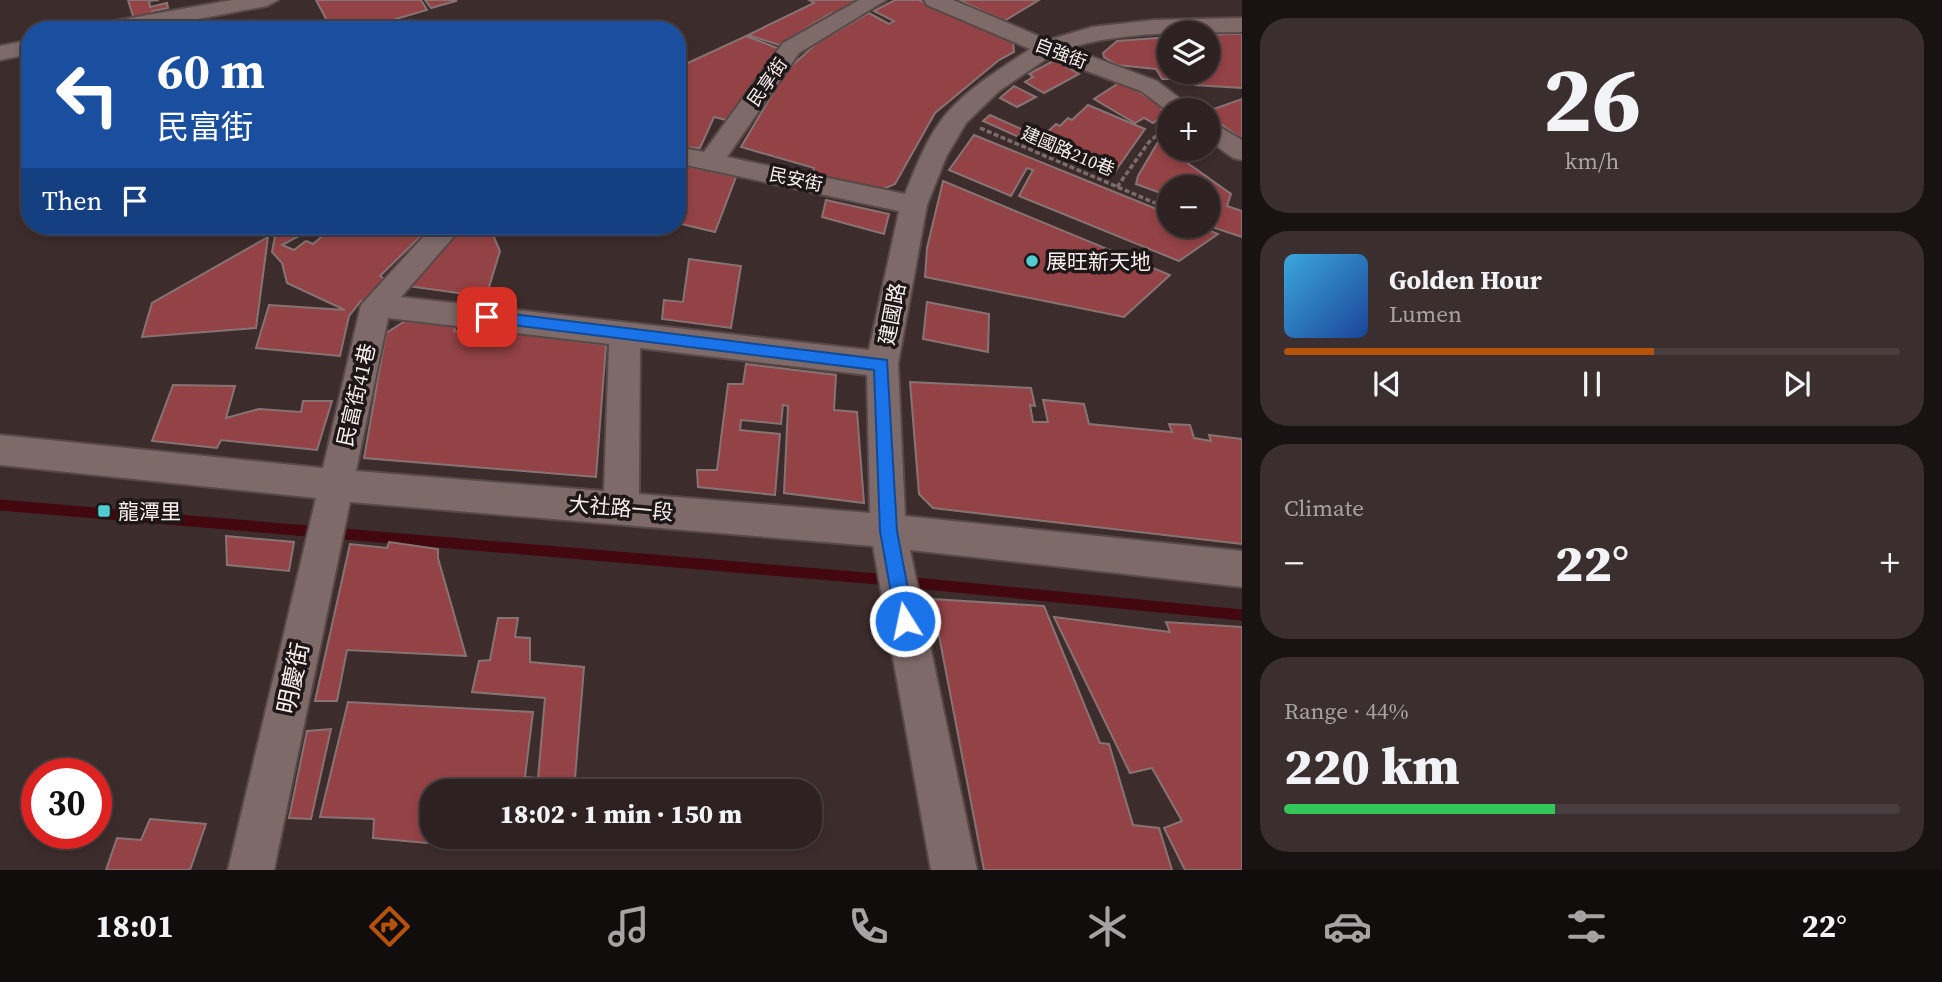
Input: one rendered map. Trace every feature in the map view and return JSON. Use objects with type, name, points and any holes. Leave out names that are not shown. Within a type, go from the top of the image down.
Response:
[{"type":"street","points":[[152,21],[267,0]]},
{"type":"street","name":"民享街","points":[[711,161],[791,48],[875,0]]},
{"type":"street","name":"自強街","points":[[935,0],[1047,48],[1149,86],[1166,98]]},
{"type":"street","name":"建國路","points":[[954,870],[888,531],[882,364],[914,205],[933,158],[956,118],[991,86],[1047,48],[1092,34],[1154,27],[1242,24]]},
{"type":"street","points":[[0,53],[21,49]]},
{"type":"street","points":[[1220,136],[1242,152]]},
{"type":"street","name":"民安街","points":[[686,157],[914,205]]},
{"type":"street","points":[[376,304],[441,235]]},
{"type":"street","points":[[376,304],[882,364]]},
{"type":"street","name":"民富街41巷","points":[[335,485],[376,304]]},
{"type":"street","points":[[621,508],[625,332]]},
{"type":"street","name":"大社路一段","points":[[0,450],[335,485],[888,531],[1242,569]]},
{"type":"street","name":"明慶街","points":[[251,870],[335,485]]},
{"type":"path","name":"建國路210巷","points":[[956,118],[1157,204]]},
{"type":"path","points":[[1117,187],[1149,142],[1157,135]]},
{"type":"building","points":[[128,0],[159,0],[149,1],[150,7],[167,3],[168,8],[152,11],[152,16],[134,19]]},
{"type":"building","points":[[316,0],[421,0],[427,10],[389,21],[327,21]]},
{"type":"building","points":[[425,0],[455,0],[456,1],[431,8]]},
{"type":"building","points":[[809,0],[862,0],[834,15],[831,13],[779,45],[748,35],[814,3]]},
{"type":"building","points":[[895,0],[919,0],[1013,41],[1014,52],[999,60],[935,113],[895,184],[879,191],[813,175],[814,168],[741,147],[786,71],[817,43],[869,13],[889,24],[894,21],[874,11]]},
{"type":"building","points":[[959,0],[1039,0],[1004,21]]},
{"type":"building","points":[[1242,34],[1242,88],[1194,84],[1220,84],[1220,35]]},
{"type":"building","points":[[746,36],[780,49],[726,120],[714,117],[700,148],[686,147],[686,64]]},
{"type":"building","points":[[1157,38],[1157,71],[1117,65],[1104,57],[1103,53],[1117,41]]},
{"type":"building","points":[[1055,60],[1079,74],[1044,93],[1025,82],[1033,77],[1029,74]]},
{"type":"building","points":[[1122,81],[1157,103],[1157,120],[1153,123],[1144,118],[1135,123],[1094,99]]},
{"type":"building","points":[[1014,86],[1036,97],[1017,107],[1000,98]]},
{"type":"building","points":[[1242,99],[1242,139],[1220,123],[1220,107]]},
{"type":"building","points":[[1088,105],[1145,129],[1114,173],[1040,139],[1056,124],[1060,126],[1068,118],[1072,120]]},
{"type":"building","points":[[990,115],[1037,136],[1032,143],[983,121]]},
{"type":"building","points":[[974,135],[1157,209],[1157,238],[1212,238],[1179,261],[1019,196],[1033,170],[1027,168],[1011,196],[949,170]]},
{"type":"building","points":[[1157,144],[1157,161],[1185,161],[1204,175],[1157,175],[1157,192],[1136,184]]},
{"type":"building","points":[[686,166],[736,177],[715,232],[686,225]]},
{"type":"building","name":"展旺新天地","points":[[943,181],[1170,275],[1124,317],[925,277],[927,248]]},
{"type":"building","points":[[1220,186],[1231,194],[1227,206],[1242,211],[1242,237],[1220,230]]},
{"type":"building","points":[[826,200],[889,214],[884,234],[822,217]]},
{"type":"building","points":[[278,235],[301,235],[282,245],[294,250],[306,241],[313,244],[324,235],[422,235],[380,276],[388,281],[366,303],[361,301],[349,316],[340,356],[256,348],[269,305],[345,310],[287,283],[282,263],[272,252],[275,236]]},
{"type":"building","points":[[449,235],[493,235],[500,251],[486,297],[401,285]]},
{"type":"building","points":[[268,237],[256,328],[142,337],[152,303]]},
{"type":"building","points":[[689,259],[741,266],[731,328],[662,319],[664,300],[683,302]]},
{"type":"building","points":[[927,302],[989,314],[988,352],[923,339]]},
{"type":"building","points":[[405,321],[456,326],[454,331],[477,333],[477,329],[606,345],[596,477],[364,458],[386,333]]},
{"type":"building","points":[[746,364],[836,375],[834,410],[857,412],[864,503],[784,493],[788,406],[783,405],[781,424],[741,420],[740,430],[780,434],[775,495],[698,487],[697,470],[717,470],[728,384],[743,384]]},
{"type":"building","points":[[910,382],[1031,388],[1035,406],[1030,405],[1033,422],[1048,422],[1043,400],[1084,404],[1089,424],[1172,432],[1169,424],[1190,425],[1194,438],[1211,441],[1209,435],[1242,439],[1242,544],[933,508],[919,494]]},
{"type":"building","points":[[173,385],[235,386],[226,418],[259,409],[301,412],[303,401],[332,401],[317,450],[221,440],[217,448],[152,441]]},
{"type":"building","points":[[226,536],[294,542],[289,571],[227,565]]},
{"type":"building","points":[[389,542],[438,549],[438,558],[466,656],[347,650],[337,701],[315,701],[350,544],[387,548]]},
{"type":"building","points":[[932,599],[1044,606],[1100,743],[1109,744],[1133,825],[1159,828],[1172,870],[984,870]]},
{"type":"building","points":[[1054,617],[1170,632],[1166,622],[1242,627],[1242,870],[1185,870],[1164,828],[1182,821],[1152,768],[1130,773]]},
{"type":"building","points":[[498,618],[518,618],[515,637],[530,638],[530,662],[584,667],[575,779],[420,779],[420,842],[373,838],[374,819],[320,817],[348,702],[533,712],[525,777],[538,778],[545,698],[472,692],[479,661],[490,660]]},
{"type":"building","points":[[331,729],[311,819],[289,818],[307,731]]},
{"type":"building","points":[[150,819],[206,824],[190,870],[106,870],[117,838],[141,840]]},
{"type":"waterway","points":[[11,506],[0,505],[890,580]]},
{"type":"waterway","points":[[905,582],[1242,615]]},
{"type":"place","name":"展旺新天地","points":[[1032,261]]},
{"type":"place","name":"龍潭里","points":[[104,511]]},
{"type":"route","points":[[487,317],[882,364],[888,531],[905,621]]}]
